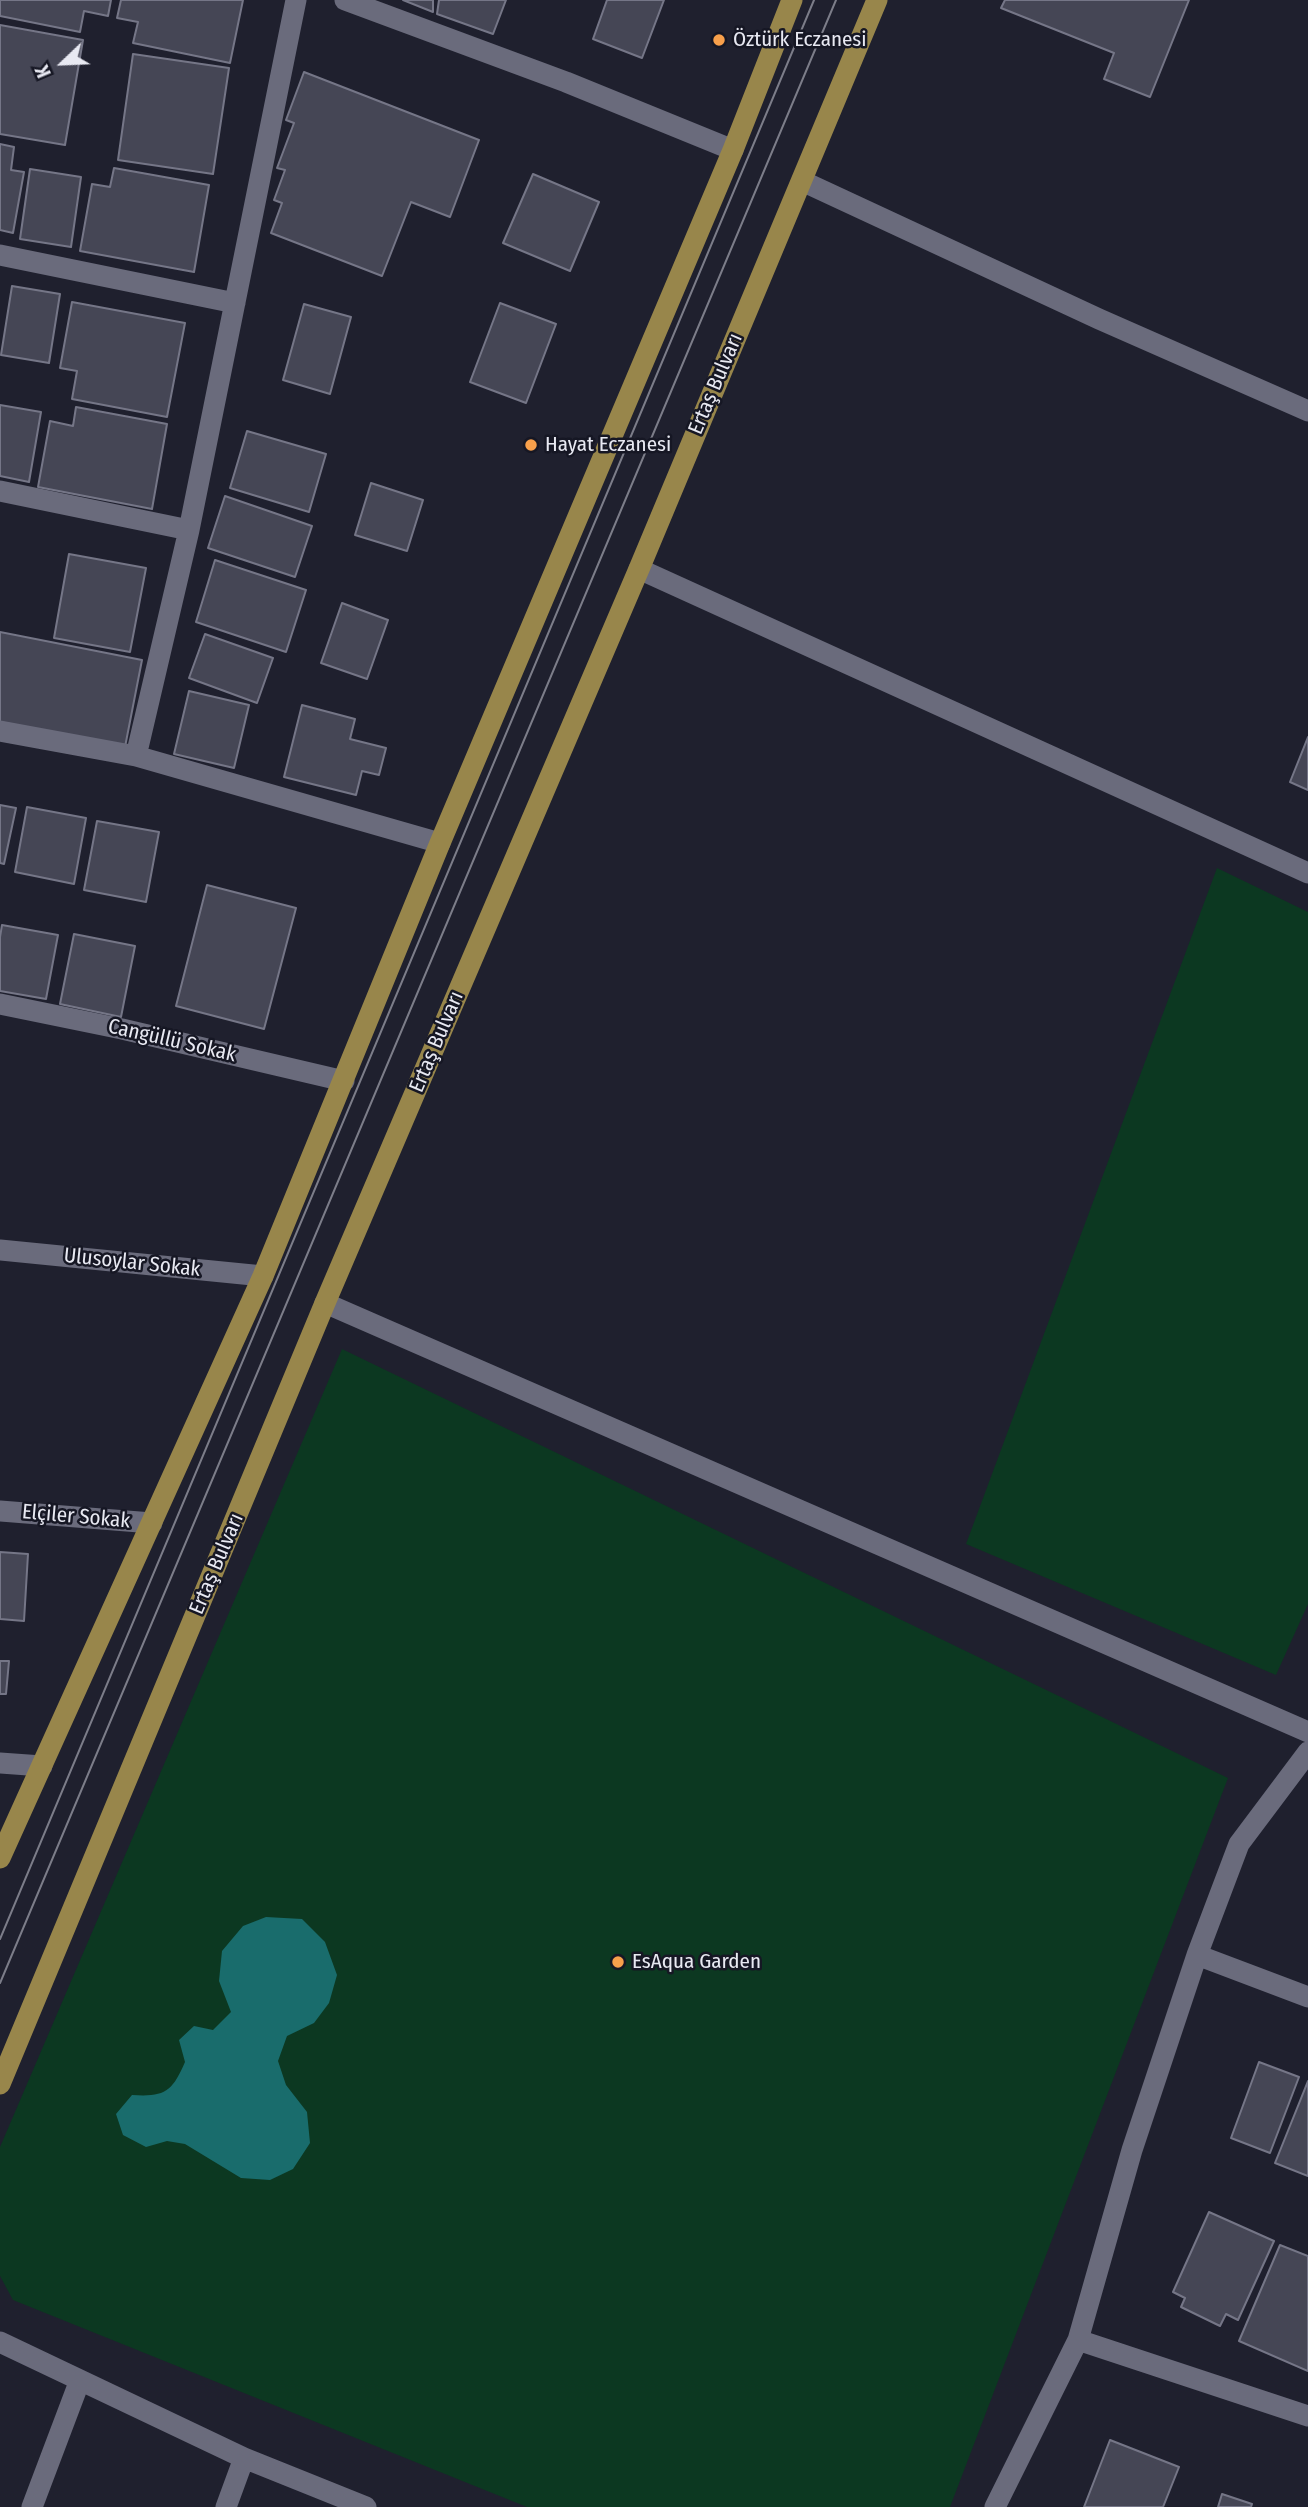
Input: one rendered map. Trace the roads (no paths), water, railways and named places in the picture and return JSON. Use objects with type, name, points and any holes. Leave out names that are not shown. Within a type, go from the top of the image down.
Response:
[{"type":"main road","points":[[0,1858],[263,1276],[440,843],[733,150],[792,0]]},
{"type":"main road","name":"Ertaş Bulvarı","points":[[0,2084],[325,1303],[639,569],[877,0]]},
{"type":"street","points":[[136,756],[188,530],[296,0]]},
{"type":"street","points":[[345,0],[566,82],[733,150]]},
{"type":"street","points":[[802,181],[1099,319],[1308,411]]},
{"type":"street","points":[[0,255],[236,303]]},
{"type":"street","points":[[0,491],[188,530]]},
{"type":"street","points":[[639,569],[1308,873]]},
{"type":"street","points":[[0,731],[136,756],[440,843]]},
{"type":"street","name":"Cangüllü Sokak","points":[[0,1004],[122,1029],[344,1081]]},
{"type":"street","name":"Ulusoylar Sokak","points":[[0,1250],[263,1276]]},
{"type":"street","points":[[325,1303],[1308,1732]]},
{"type":"street","name":"Elçiler Sokak","points":[[0,1510],[152,1523]]},
{"type":"street","points":[[995,2507],[1078,2340],[1132,2150],[1197,1955],[1239,1844],[1308,1752]]},
{"type":"street","points":[[0,1763],[42,1766]]},
{"type":"street","points":[[1197,1955],[1308,1997]]},
{"type":"street","points":[[1078,2340],[1308,2416]]},
{"type":"street","points":[[0,2342],[244,2458],[366,2507]]},
{"type":"street","points":[[32,2507],[80,2380]]},
{"type":"street","points":[[226,2507],[244,2458]]},
{"type":"tram line","points":[[0,1939],[814,0]]},
{"type":"tram line","points":[[0,1983],[836,0]]},
{"type":"place","name":"Öztürk Eczanesi","points":[[719,40]]},
{"type":"place","name":"Hayat Eczanesi","points":[[531,445]]},
{"type":"place","name":"EsAqua Garden","points":[[618,1962]]}]
